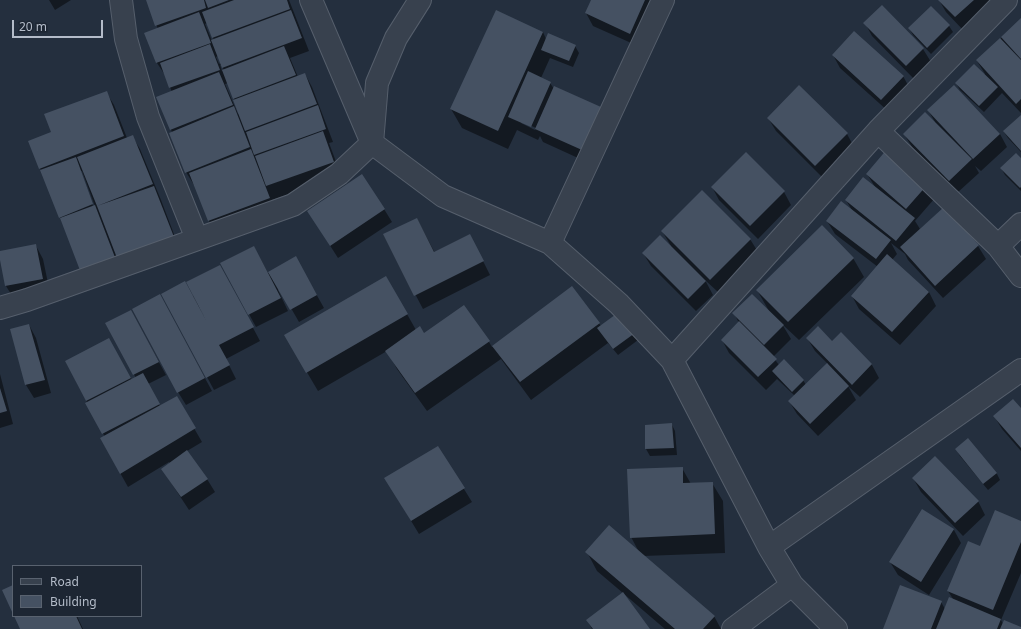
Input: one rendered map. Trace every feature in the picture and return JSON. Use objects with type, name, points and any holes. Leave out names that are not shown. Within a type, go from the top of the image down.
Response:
[{"type":"street","points":[[121,0],[126,39],[148,117],[197,240]]},
{"type":"street","points":[[311,0],[372,143],[443,196],[550,243],[619,304],[672,360],[769,547],[792,585],[836,629]]},
{"type":"street","points":[[0,308],[27,300],[293,205],[339,174],[372,143],[377,83],[396,38],[420,0]]},
{"type":"street","points":[[550,243],[663,0]]},
{"type":"street","points":[[672,360],[878,131],[1006,0]]},
{"type":"street","points":[[878,131],[998,246],[1021,276]]},
{"type":"street","points":[[998,246],[1021,224]]},
{"type":"street","points":[[769,547],[1021,370]]},
{"type":"street","points":[[734,629],[792,585]]},
{"type":"building","points":[[146,0],[204,0],[206,8],[155,26]]},
{"type":"building","points":[[205,0],[229,0],[208,8]]},
{"type":"building","points":[[234,0],[287,0],[290,9],[212,38],[202,12]]},
{"type":"building","points":[[591,0],[645,0],[630,34],[585,13]]},
{"type":"building","points":[[938,0],[974,0],[955,17]]},
{"type":"building","points":[[882,5],[924,48],[906,66],[863,23]]},
{"type":"building","points":[[931,6],[950,25],[927,48],[908,28]]},
{"type":"building","points":[[291,10],[302,38],[222,68],[211,40]]},
{"type":"building","points":[[496,10],[543,32],[498,131],[450,109]]},
{"type":"building","points":[[199,12],[211,43],[156,63],[144,33]]},
{"type":"building","points":[[1021,18],[1021,59],[1001,37]]},
{"type":"building","points":[[854,31],[904,76],[881,100],[832,55]]},
{"type":"building","points":[[548,33],[576,45],[569,61],[541,50]]},
{"type":"building","points":[[1000,38],[1021,60],[1021,99],[1016,104],[976,60]]},
{"type":"building","points":[[210,44],[220,70],[169,88],[160,63]]},
{"type":"building","points":[[284,46],[296,75],[233,99],[222,70]]},
{"type":"building","points":[[974,64],[998,87],[979,106],[955,83]]},
{"type":"building","points":[[528,71],[551,82],[531,127],[508,117]]},
{"type":"building","points":[[219,72],[233,105],[170,130],[156,97]]},
{"type":"building","points":[[305,73],[317,104],[245,131],[233,100]]},
{"type":"building","points":[[799,85],[848,133],[815,166],[767,118]]},
{"type":"building","points":[[954,85],[1000,134],[973,159],[927,110]]},
{"type":"building","points":[[554,86],[601,107],[582,150],[535,129]]},
{"type":"building","points":[[107,91],[124,136],[39,169],[28,141],[51,132],[44,114]]},
{"type":"building","points":[[318,105],[326,129],[254,155],[246,132]]},
{"type":"building","points":[[234,106],[250,147],[185,173],[169,133]]},
{"type":"building","points":[[925,112],[972,159],[949,181],[903,134]]},
{"type":"building","points":[[1021,115],[1021,151],[1003,131]]},
{"type":"building","points":[[323,131],[334,162],[266,186],[255,156]]},
{"type":"building","points":[[133,135],[153,184],[97,206],[77,157]]},
{"type":"building","points":[[888,148],[928,184],[906,209],[866,174]]},
{"type":"building","points":[[251,149],[270,198],[208,221],[189,173]]},
{"type":"building","points":[[746,152],[785,191],[750,226],[711,187]]},
{"type":"building","points":[[1016,153],[1021,158],[1020,188],[1000,168]]},
{"type":"building","points":[[76,157],[93,204],[59,218],[40,170]]},
{"type":"building","points":[[362,174],[385,209],[330,246],[307,211]]},
{"type":"building","points":[[863,177],[915,218],[896,241],[845,200]]},
{"type":"building","points":[[154,186],[174,237],[117,258],[97,206]]},
{"type":"building","points":[[702,190],[751,239],[710,280],[661,231]]},
{"type":"building","points":[[841,201],[891,240],[876,259],[826,221]]},
{"type":"building","points":[[95,205],[116,260],[81,273],[60,218]]},
{"type":"building","points":[[944,207],[979,245],[935,286],[900,247]]},
{"type":"building","points":[[417,218],[434,252],[470,234],[484,261],[414,296],[383,234]]},
{"type":"building","points":[[822,225],[854,258],[788,322],[756,290]]},
{"type":"building","points":[[660,235],[706,281],[688,299],[642,253]]},
{"type":"building","points":[[36,244],[43,279],[5,286],[0,260],[0,251]]},
{"type":"building","points":[[254,246],[281,298],[248,315],[220,263]]},
{"type":"building","points":[[887,254],[929,292],[892,332],[851,296]]},
{"type":"building","points":[[296,256],[317,295],[290,310],[268,272]]},
{"type":"building","points":[[220,265],[254,327],[219,345],[230,365],[206,378],[161,294],[185,281],[207,322],[186,282]]},
{"type":"building","points":[[386,276],[408,314],[306,373],[284,335]]},
{"type":"building","points":[[572,286],[600,323],[520,382],[492,346]]},
{"type":"building","points":[[160,294],[205,378],[177,393],[132,309]]},
{"type":"building","points":[[752,294],[784,325],[764,345],[732,313]]},
{"type":"building","points":[[464,305],[490,341],[415,393],[385,351],[420,326],[424,333]]},
{"type":"building","points":[[131,310],[159,362],[133,375],[105,323]]},
{"type":"building","points":[[619,312],[635,333],[613,349],[597,328]]},
{"type":"building","points":[[739,321],[777,359],[758,377],[721,340]]},
{"type":"building","points":[[29,324],[45,380],[25,385],[10,329]]},
{"type":"building","points":[[818,326],[832,341],[841,332],[872,364],[852,385],[806,338]]},
{"type":"building","points":[[109,338],[131,378],[86,401],[65,361]]},
{"type":"building","points":[[784,359],[804,380],[792,392],[772,371]]},
{"type":"building","points":[[827,363],[849,386],[810,424],[788,401]]},
{"type":"building","points":[[143,373],[160,404],[102,434],[85,403]]},
{"type":"building","points":[[0,388],[7,411],[0,413]]},
{"type":"building","points":[[177,396],[196,428],[120,474],[100,438]]},
{"type":"building","points":[[1013,399],[1021,408],[1021,448],[993,416]]},
{"type":"building","points":[[672,423],[674,448],[645,449],[645,425]]},
{"type":"building","points":[[968,438],[997,473],[983,484],[955,449]]},
{"type":"building","points":[[438,446],[465,488],[411,521],[384,478]]},
{"type":"building","points":[[187,450],[208,479],[181,497],[161,469]]},
{"type":"building","points":[[935,456],[979,501],[955,523],[912,478]]},
{"type":"building","points":[[683,467],[683,483],[713,482],[715,534],[630,538],[627,469]]},
{"type":"building","points":[[922,509],[954,529],[921,582],[889,562]]},
{"type":"building","points":[[995,510],[1021,521],[1021,542],[993,610],[947,591],[968,541],[980,546]]},
{"type":"building","points":[[609,525],[715,616],[703,629],[675,629],[585,552]]},
{"type":"building","points":[[12,585],[12,612],[2,590]]},
{"type":"building","points":[[900,585],[942,601],[931,629],[883,629]]},
{"type":"building","points":[[623,592],[650,629],[593,629],[586,620]]},
{"type":"building","points":[[949,597],[1001,619],[997,629],[936,629]]},
{"type":"building","points":[[14,617],[76,617],[82,629],[20,629]]},
{"type":"building","points":[[1004,620],[1021,627],[1021,629],[1000,629]]}]
